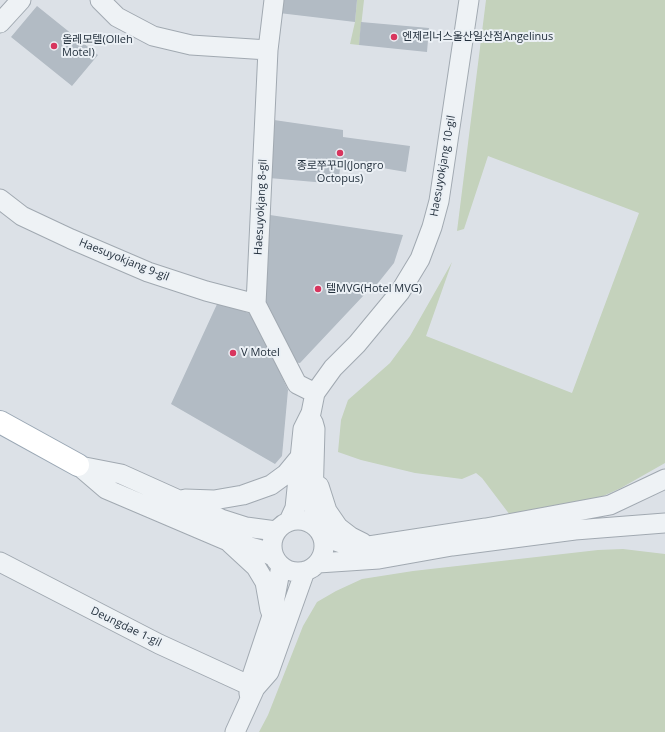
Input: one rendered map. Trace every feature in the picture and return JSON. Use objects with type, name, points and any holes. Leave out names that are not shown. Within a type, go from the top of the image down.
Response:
[{"type":"main road","points":[[0,422],[78,465]]},
{"type":"street","points":[[0,23],[21,0]]},
{"type":"street","points":[[100,0],[117,17],[154,36],[191,45],[268,50]]},
{"type":"street","name":"Haesuyokjang 8-gil","points":[[274,0],[268,50],[256,304],[297,384],[315,394]]},
{"type":"street","name":"Haesuyokjang 10-gil","points":[[307,463],[303,429],[311,413],[315,394],[334,368],[357,344],[400,292],[422,253],[432,227],[439,201],[469,0]]},
{"type":"street","name":"Haesuyokjang 9-gil","points":[[0,199],[22,216],[148,272],[206,291],[256,304]]},
{"type":"street","points":[[174,498],[214,500],[244,495],[271,485],[286,474],[307,463]]},
{"type":"street","points":[[235,732],[251,692],[271,619],[278,562],[272,546],[295,508],[307,463]]},
{"type":"street","points":[[251,692],[269,672],[312,567],[324,552],[318,531],[307,463]]},
{"type":"street","points":[[307,463],[327,511],[338,527],[351,537],[369,546]]},
{"type":"street","points":[[78,465],[121,474],[221,519],[246,527],[283,526],[305,521],[318,531],[344,544],[369,546],[486,528],[610,504],[665,479]]},
{"type":"street","points":[[78,465],[106,489],[228,541],[261,550],[293,572],[312,567],[379,559],[452,546],[575,530],[665,524]]},
{"type":"street","points":[[228,541],[256,567],[264,582],[271,619]]},
{"type":"street","name":"Deungdae 1-gil","points":[[0,562],[251,692]]},
{"type":"green space","points":[[357,0],[364,0],[359,45],[350,44],[355,22]]},
{"type":"green space","points":[[486,0],[665,0],[665,463],[621,488],[570,511],[513,519],[482,478],[476,473],[462,479],[415,473],[361,460],[338,452],[341,420],[348,400],[390,363],[410,336],[452,262],[426,336],[572,393],[639,213],[488,156],[464,229],[457,231]]},
{"type":"green space","points":[[623,549],[665,554],[665,732],[259,732],[268,715],[303,626],[317,602],[336,591],[362,579],[413,571],[598,550]]},
{"type":"building","points":[[280,0],[357,0],[355,22],[279,13]]},
{"type":"building","name":"올레모텔(Olleh Motel)","points":[[37,6],[98,55],[72,86],[11,37]]},
{"type":"building","name":"엔제리너스울산일산점Angelinus","points":[[361,22],[429,28],[427,52],[359,45]]},
{"type":"building","name":"종로쭈꾸미(Jongro Octopus)","points":[[274,120],[343,130],[343,137],[410,146],[406,172],[341,161],[338,184],[269,178]]},
{"type":"building","name":"텔MVG(Hotel MVG)","points":[[270,215],[403,235],[394,263],[378,283],[364,295],[300,363],[292,362],[264,301]]},
{"type":"building","name":"V Motel","points":[[218,302],[254,315],[288,390],[282,456],[275,464],[171,404]]},
{"type":"place","name":"엔제리너스울산일산점Angelinus","points":[[394,37]]},
{"type":"place","name":"올레모텔(Olleh Motel)","points":[[54,46]]},
{"type":"place","name":"종로쭈꾸미(Jongro Octopus)","points":[[340,153]]},
{"type":"place","name":"텔MVG(Hotel MVG)","points":[[318,289]]},
{"type":"place","name":"V Motel","points":[[233,353]]}]
